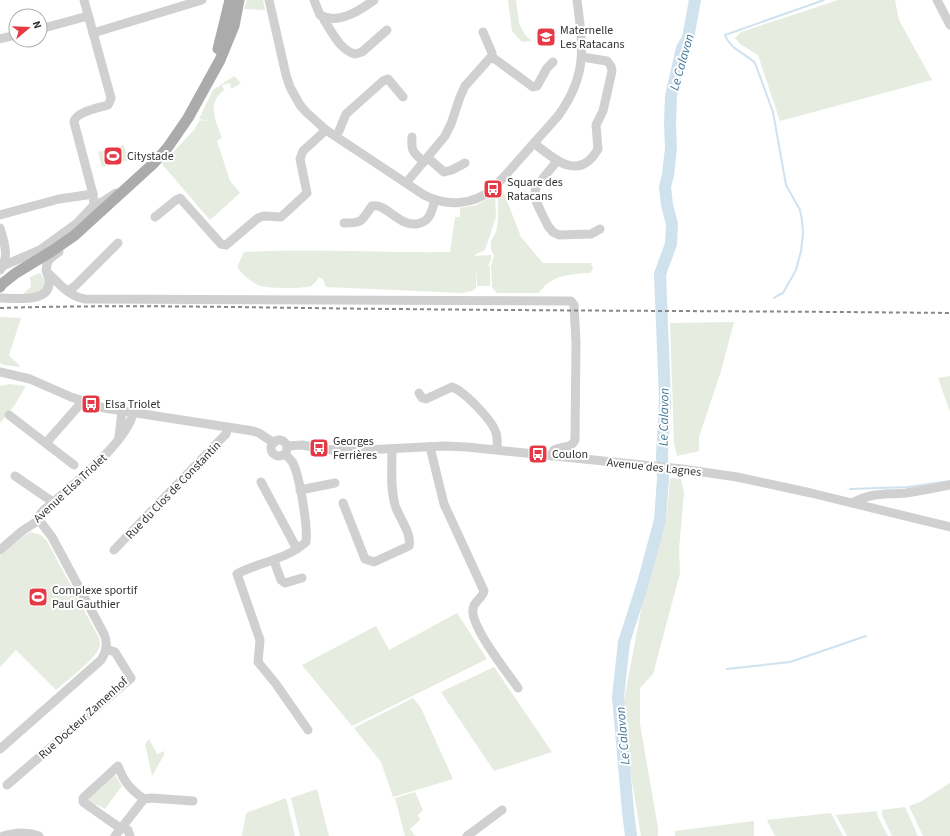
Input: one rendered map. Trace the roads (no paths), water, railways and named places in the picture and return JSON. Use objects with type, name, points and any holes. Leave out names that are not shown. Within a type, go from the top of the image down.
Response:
[{"type":"main road","points":[[196,104],[219,47],[230,0]]},
{"type":"main road","points":[[0,287],[26,262],[70,239],[154,163],[168,147],[188,118],[226,46],[234,26],[239,0]]},
{"type":"street","points":[[84,0],[111,98],[108,105],[79,114],[74,118],[93,194],[95,217]]},
{"type":"street","points":[[93,33],[202,0]]},
{"type":"street","points":[[269,0],[286,75],[290,87],[300,105],[306,112],[326,130],[424,195],[435,200],[456,203],[474,200],[497,185],[558,116],[573,94],[578,81],[582,57],[577,0]]},
{"type":"street","points":[[314,0],[318,11],[324,17],[324,20],[342,46],[346,50],[355,54],[362,52],[387,30]]},
{"type":"street","points":[[324,17],[346,17],[374,0]]},
{"type":"street","points":[[936,0],[950,25]]},
{"type":"street","points":[[48,27],[88,16]]},
{"type":"street","points":[[483,32],[492,53],[492,58]]},
{"type":"street","points":[[534,143],[557,161],[566,165],[574,166],[584,164],[589,161],[598,149],[596,125],[603,112],[612,71],[611,66],[607,61],[582,57]]},
{"type":"street","points":[[406,183],[445,136],[452,124],[460,97],[466,86],[476,72],[490,58],[492,58]]},
{"type":"street","points":[[492,58],[533,87],[537,86],[547,68],[553,62]]},
{"type":"street","points":[[336,136],[346,114],[384,81],[388,80],[403,97]]},
{"type":"street","points":[[155,217],[180,198],[221,244],[226,245],[261,217],[281,216],[307,193],[300,159],[303,151],[326,130]]},
{"type":"street","points":[[412,137],[411,148],[415,154],[444,172],[452,170],[465,163]]},
{"type":"street","points":[[557,161],[536,186],[535,193],[541,212],[548,226],[553,232],[559,235],[591,234],[600,229]]},
{"type":"street","points":[[2,261],[26,262],[76,224],[94,205],[102,202],[128,186]]},
{"type":"street","points":[[0,215],[59,198],[93,194]]},
{"type":"street","points":[[344,223],[357,223],[363,220],[372,206],[377,205],[403,222],[411,224],[421,223],[428,218],[435,200]]},
{"type":"street","points":[[0,228],[2,261]]},
{"type":"street","points":[[47,290],[49,281],[46,272],[48,262],[66,245],[70,239]]},
{"type":"street","points":[[1,298],[38,297],[52,287],[65,289],[75,286],[118,243]]},
{"type":"street","points":[[2,261],[13,253],[26,262],[46,272],[65,289],[77,297],[98,299],[571,301],[574,306],[576,342],[575,440],[574,443],[569,446],[554,450],[551,456]]},
{"type":"street","points":[[2,375],[30,379],[82,402],[132,413],[260,433],[274,443]]},
{"type":"street","points":[[419,393],[422,398],[426,399],[452,387],[458,389],[469,397],[493,427],[497,437],[497,449]]},
{"type":"street","points":[[46,443],[82,402]]},
{"type":"street","name":"Avenue Elsa Triolet","points":[[118,438],[122,411]]},
{"type":"street","name":"Avenue Elsa Triolet","points":[[0,550],[22,531],[39,520],[41,513],[102,458],[130,422],[132,413]]},
{"type":"street","points":[[9,415],[74,464]]},
{"type":"street","name":"Rue du Clos de Constantin","points":[[114,550],[226,434],[228,427]]},
{"type":"street","points":[[274,443],[281,441],[294,465],[300,490],[307,534],[306,542],[297,549],[274,561],[236,574],[260,640],[258,662],[276,684],[308,730]]},
{"type":"street","points":[[274,443],[271,450],[274,455],[280,456],[286,450]]},
{"type":"street","name":"Avenue des Lagnes","points":[[286,450],[302,445],[345,451],[430,447],[467,447],[682,469],[737,477],[798,490],[950,528]]},
{"type":"street","points":[[430,447],[444,504],[484,592],[483,596],[474,603],[472,609],[473,619],[481,634],[518,688]]},
{"type":"street","points":[[343,503],[365,559],[374,562],[409,546],[409,537],[396,507],[393,495],[392,449]]},
{"type":"street","points":[[15,476],[53,502]]},
{"type":"street","points":[[261,482],[297,549]]},
{"type":"street","points":[[300,490],[335,483]]},
{"type":"street","points":[[852,504],[864,497],[879,494],[906,493],[950,485]]},
{"type":"street","points":[[0,749],[101,660],[106,649],[104,634],[52,537],[39,520]]},
{"type":"street","points":[[274,561],[281,580],[285,583],[302,578]]},
{"type":"street","name":"Rue Docteur Zamenhof","points":[[8,785],[131,678],[115,652],[106,649]]},
{"type":"street","points":[[130,836],[128,830],[120,828],[84,802],[83,798],[118,766],[125,783],[144,799]]},
{"type":"street","points":[[115,836],[144,799],[151,798],[193,801]]},
{"type":"street","points":[[467,836],[502,810]]},
{"type":"street","points":[[3,836],[20,832],[39,836]]},
{"type":"waterway","name":"Le Calavon","points":[[631,836],[618,697],[624,642],[643,583],[660,520],[663,479],[662,456],[665,399],[660,274],[671,244],[672,224],[667,205],[665,187],[671,148],[671,96],[682,48],[688,38],[695,0]]},
{"type":"waterway","points":[[774,298],[783,293],[796,270],[801,251],[803,233],[802,220],[800,210],[786,185],[773,112],[755,63],[730,44],[725,35],[824,0]]},
{"type":"waterway","points":[[850,489],[908,487],[950,481]]},
{"type":"waterway","points":[[727,669],[790,662],[866,636]]},
{"type":"railway","points":[[0,308],[148,306],[465,310],[950,313]]},
{"type":"place","name":"Maternelle Les Ratacans","points":[[546,37]]},
{"type":"place","name":"Citystade","points":[[113,156]]},
{"type":"place","name":"Square des Ratacans","points":[[493,189]]},
{"type":"place","name":"Elsa Triolet","points":[[91,404]]},
{"type":"place","name":"Georges Ferrières","points":[[319,448]]},
{"type":"place","name":"Coulon","points":[[538,454]]},
{"type":"place","name":"Complexe sportif Paul Gauthier","points":[[38,597]]}]
